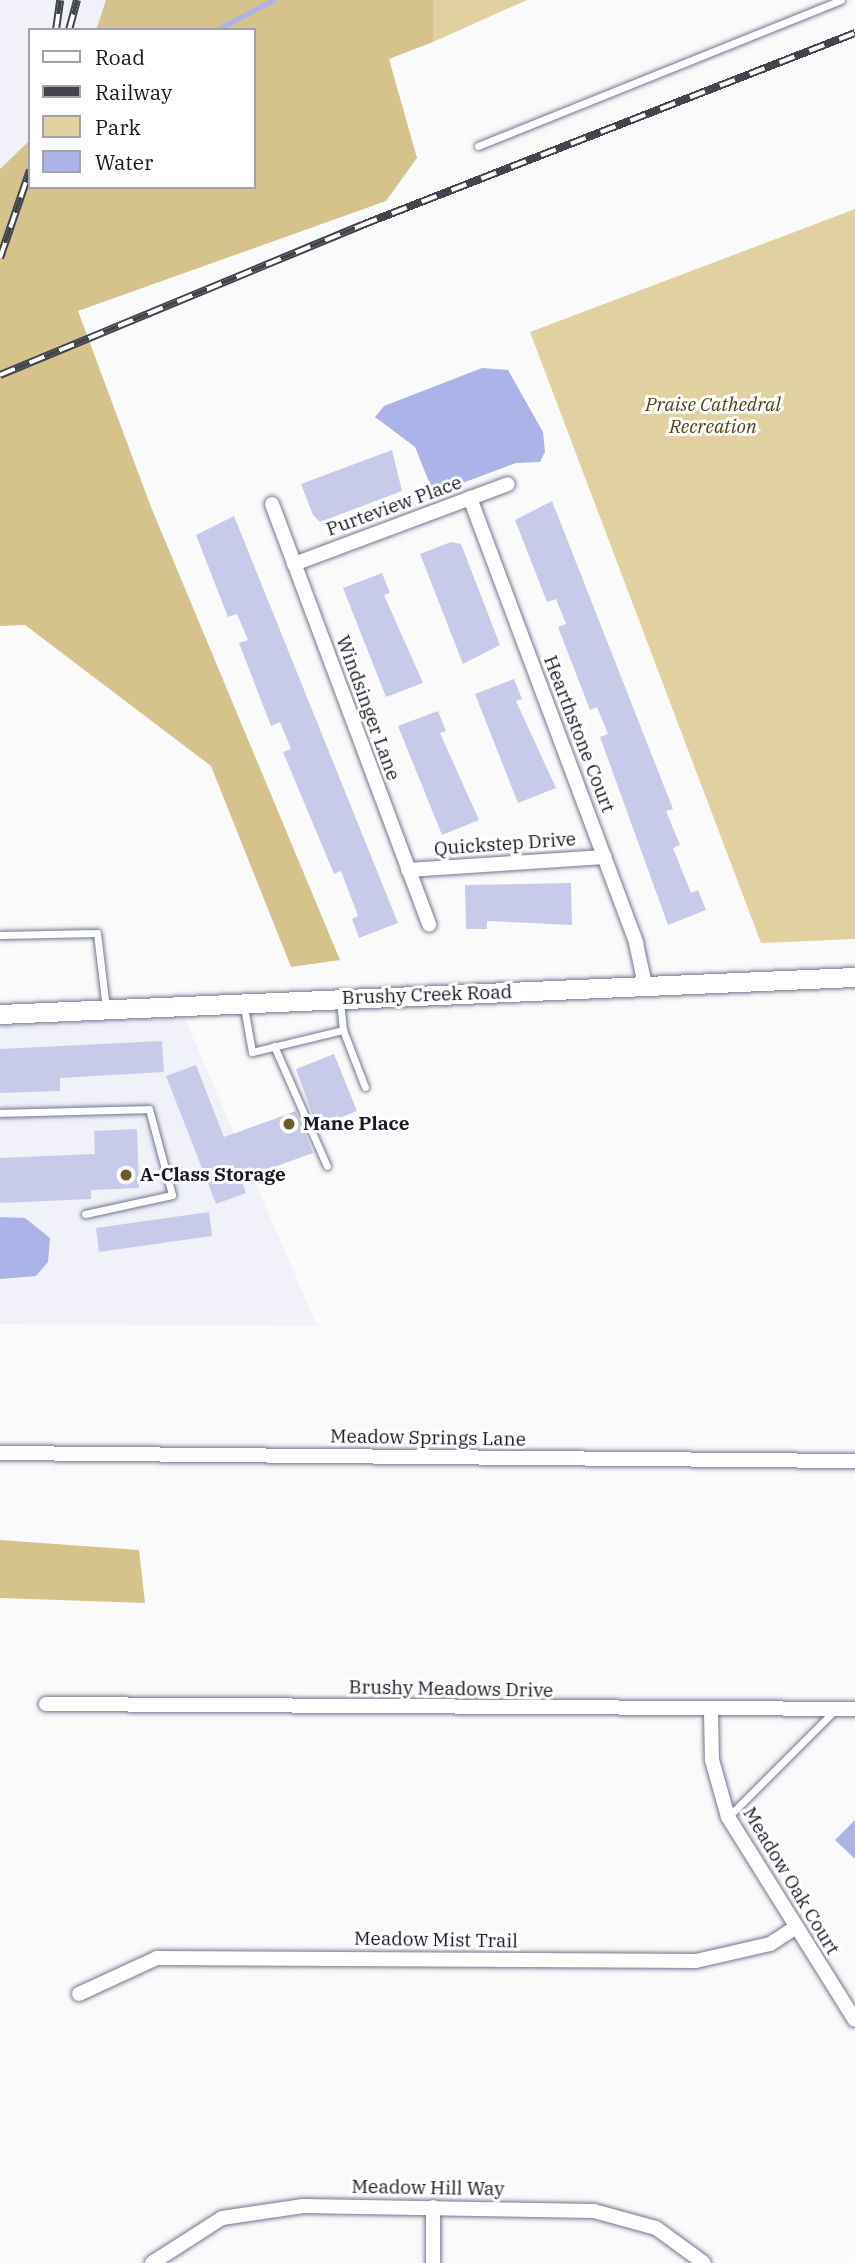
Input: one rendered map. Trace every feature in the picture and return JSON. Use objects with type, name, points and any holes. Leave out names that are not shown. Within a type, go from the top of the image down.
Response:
[{"type":"main road","name":"Brushy Creek Road","points":[[0,1014],[855,977]]},
{"type":"street","name":"Purteview Place","points":[[293,564],[508,484]]},
{"type":"street","name":"Hearthstone Court","points":[[470,498],[605,857],[645,985]]},
{"type":"street","name":"Windsinger Lane","points":[[272,504],[429,925]]},
{"type":"street","name":"Quickstep Drive","points":[[408,870],[605,857]]},
{"type":"street","name":"Meadow Springs Lane","points":[[0,1453],[855,1461]]},
{"type":"street","name":"Brushy Meadows Drive","points":[[46,1704],[711,1713],[834,1712],[855,1709]]},
{"type":"street","name":"Meadow Oak Court","points":[[711,1713],[712,1760],[728,1817],[855,2020]]},
{"type":"street","name":"Meadow Mist Trail","points":[[79,1994],[133,1964],[165,1957],[696,1961],[770,1944],[795,1928]]},
{"type":"street","name":"Meadow Hill Way","points":[[152,2263],[196,2231],[248,2210],[433,2207],[616,2215],[665,2233],[704,2263]]},
{"type":"street","points":[[433,2207],[433,2263]]},
{"type":"lane","points":[[478,146],[841,0]]},
{"type":"lane","points":[[0,935],[97,933],[106,1009]]},
{"type":"lane","points":[[340,998],[343,1030],[365,1087]]},
{"type":"lane","points":[[243,1003],[252,1052],[343,1030]]},
{"type":"lane","points":[[274,1046],[327,1166]]},
{"type":"lane","points":[[0,1113],[149,1109],[172,1195],[85,1214]]},
{"type":"lane","points":[[728,1817],[834,1712]]},
{"type":"shaded area","points":[[0,0],[106,0],[97,28],[28,28],[28,142],[0,169]]},
{"type":"shaded area","points":[[106,0],[433,0],[433,42],[389,59],[417,158],[386,201],[78,311],[151,507],[340,960],[291,967],[211,766],[25,625],[0,626],[0,169],[28,142],[28,189],[256,189],[256,28],[97,28]]},
{"type":"shaded area","name":"A-Class Storage","points":[[184,1017],[317,1326],[0,1324],[0,1026]]},
{"type":"shaded area","points":[[0,1540],[139,1550],[145,1603],[0,1598]]},
{"type":"green space","points":[[433,0],[527,0],[433,42]]},
{"type":"green space","name":"Praise Cathedral Recreation","points":[[855,209],[855,939],[761,943],[530,332]]},
{"type":"water","points":[[482,368],[508,370],[543,432],[545,452],[540,462],[516,463],[441,491],[431,487],[415,447],[375,417],[384,406]]},
{"type":"water","points":[[0,1217],[25,1218],[50,1238],[48,1262],[36,1276],[0,1279]]},
{"type":"water","points":[[855,1820],[855,1859],[835,1840]]},
{"type":"building","points":[[392,450],[402,491],[320,522],[313,515],[301,484]]},
{"type":"building","points":[[552,501],[673,809],[666,811],[680,845],[673,848],[691,893],[698,890],[706,910],[668,925],[600,737],[608,734],[597,707],[590,710],[558,627],[566,624],[556,599],[547,602],[515,520]]},
{"type":"building","points":[[234,516],[398,923],[359,938],[352,919],[358,916],[341,871],[334,874],[283,752],[291,749],[280,722],[271,726],[239,643],[248,640],[237,614],[228,617],[196,535]]},
{"type":"building","points":[[451,542],[461,544],[500,645],[463,664],[420,554]]},
{"type":"building","points":[[382,573],[390,593],[384,595],[423,683],[386,697],[343,588]]},
{"type":"building","points":[[514,679],[522,699],[516,701],[556,788],[518,803],[475,694]]},
{"type":"building","points":[[438,711],[446,731],[440,733],[479,820],[442,835],[398,726]]},
{"type":"building","points":[[571,883],[572,925],[487,921],[487,929],[466,929],[465,885]]},
{"type":"building","points":[[162,1041],[164,1072],[60,1078],[60,1091],[0,1093],[0,1049]]},
{"type":"building","points":[[334,1054],[357,1111],[317,1127],[296,1069]]},
{"type":"building","points":[[196,1065],[224,1137],[296,1111],[313,1153],[241,1179],[246,1193],[216,1204],[166,1076]]},
{"type":"building","points":[[137,1129],[139,1188],[91,1190],[91,1199],[0,1203],[0,1158],[95,1154],[94,1131]]},
{"type":"building","points":[[209,1212],[212,1236],[99,1252],[96,1228]]},
{"type":"waterway","points":[[220,28],[273,0]]},
{"type":"railway","points":[[56,28],[60,0]]},
{"type":"railway","points":[[70,28],[77,0]]},
{"type":"railway","points":[[0,375],[362,225],[855,33]]},
{"type":"railway","points":[[0,258],[28,176]]},
{"type":"place","name":"Mane Place","points":[[289,1124]]},
{"type":"place","name":"A-Class Storage","points":[[126,1175]]}]
